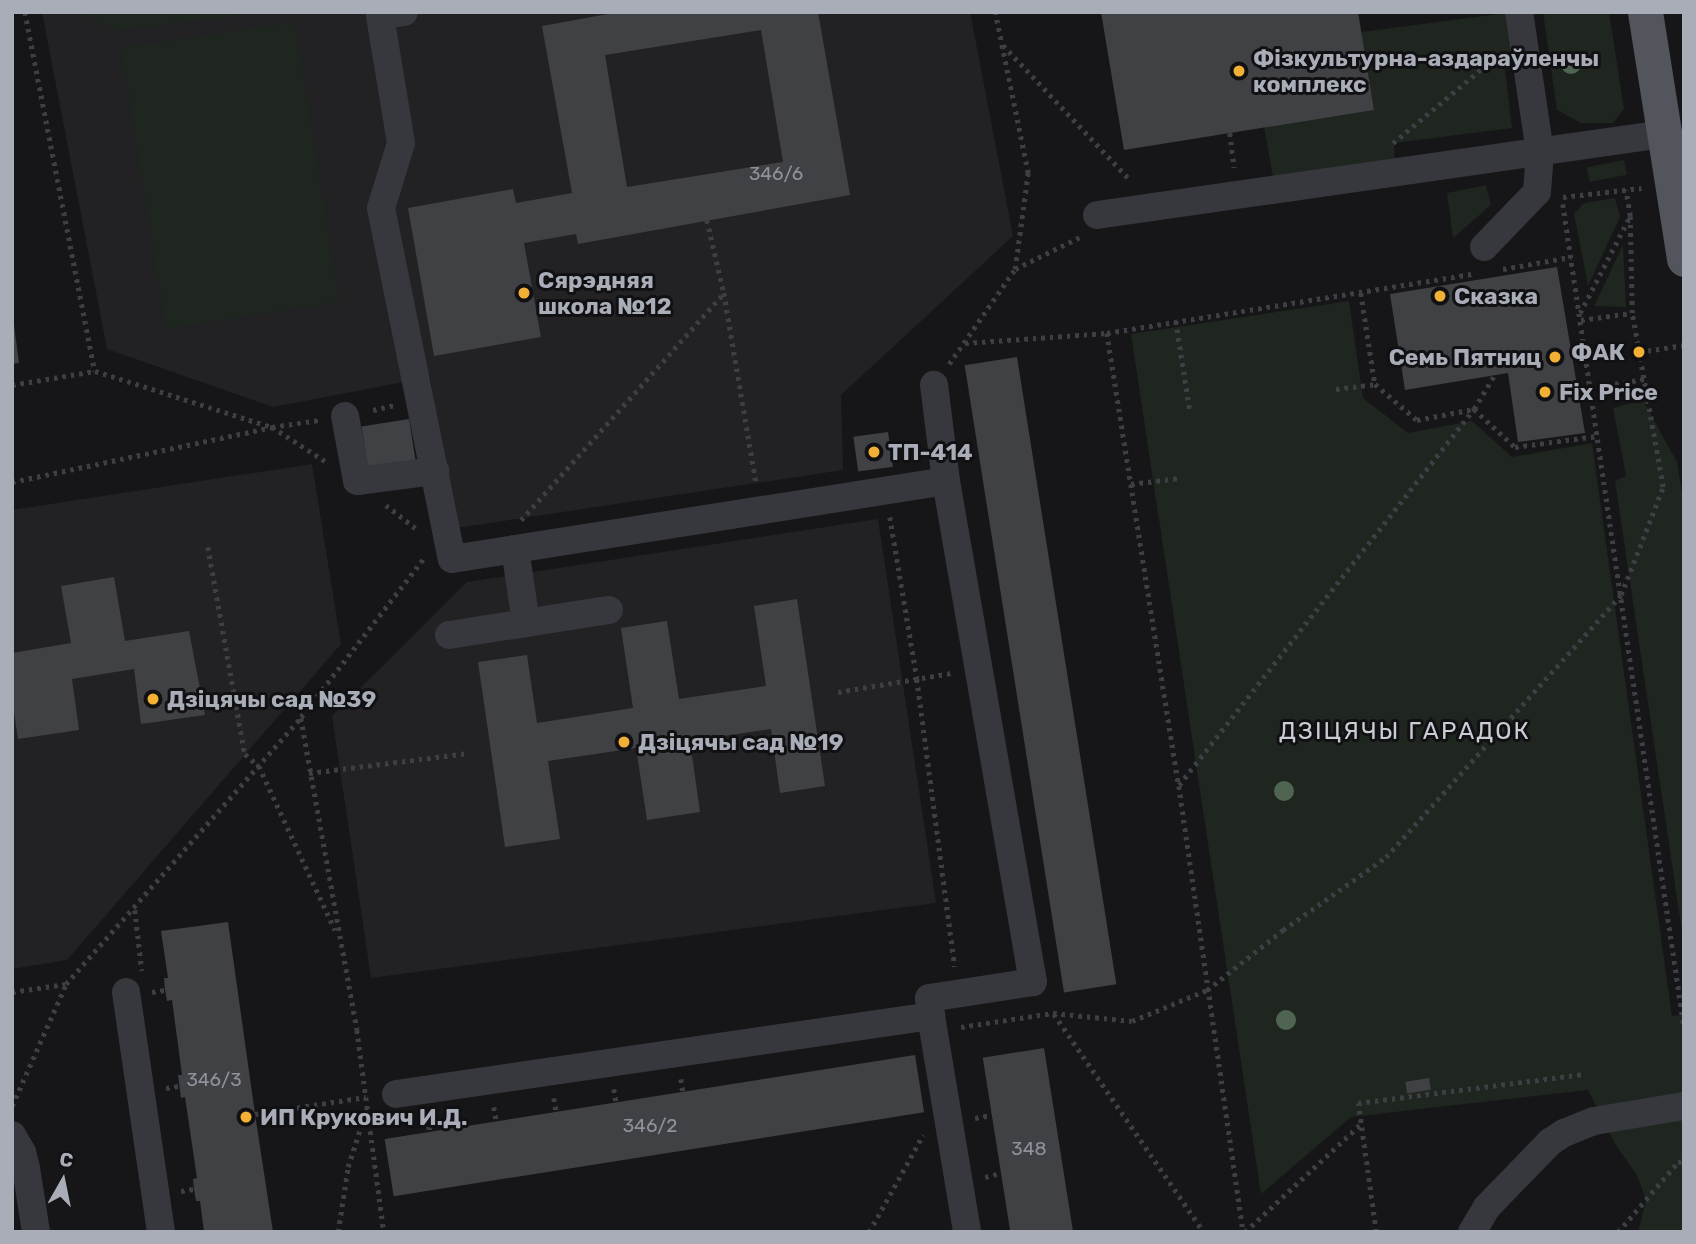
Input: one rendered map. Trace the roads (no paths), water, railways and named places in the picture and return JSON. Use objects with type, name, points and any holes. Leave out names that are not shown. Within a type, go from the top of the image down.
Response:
[{"type":"main road","points":[[1645,12],[1683,247]]},
{"type":"lane","points":[[404,12],[380,16],[401,142],[381,208],[452,559],[516,537],[886,491],[946,481]]},
{"type":"lane","points":[[1485,264],[1537,192],[1548,151],[1521,23]]},
{"type":"lane","points":[[1097,215],[1663,134]]},
{"type":"lane","points":[[934,385],[946,481],[1033,982],[929,998],[967,1232]]},
{"type":"lane","points":[[345,415],[357,481],[435,471]]},
{"type":"lane","points":[[516,537],[526,623]]},
{"type":"lane","points":[[449,635],[608,610]]},
{"type":"lane","points":[[134,982],[161,1232]]},
{"type":"lane","points":[[396,1094],[931,1016]]},
{"type":"lane","points":[[1472,1232],[1487,1207],[1550,1142],[1564,1133],[1594,1121],[1684,1106]]},
{"type":"lane","points":[[12,1135],[26,1168],[36,1232]]},
{"type":"place","name":"Фізкультурна-аздараўленчы комплекс","points":[[1239,71]]},
{"type":"place","name":"Сярэдняя школа №12","points":[[524,293]]},
{"type":"place","name":"Сказка","points":[[1440,296]]},
{"type":"place","name":"ФАК","points":[[1639,352]]},
{"type":"place","name":"Семь Пятниц","points":[[1555,357]]},
{"type":"place","name":"Fix Price","points":[[1545,392]]},
{"type":"place","name":"ТП-414","points":[[874,452]]},
{"type":"place","name":"Дзіцячы сад №39","points":[[153,699]]},
{"type":"place","name":"Дзіцячы сад №19","points":[[624,742]]},
{"type":"place","name":"ИП Крукович И.Д.","points":[[246,1117]]},
{"type":"district","name":"ДЗІЦЯЧЫ ГАРАДОК","points":[[1405,732]]}]
